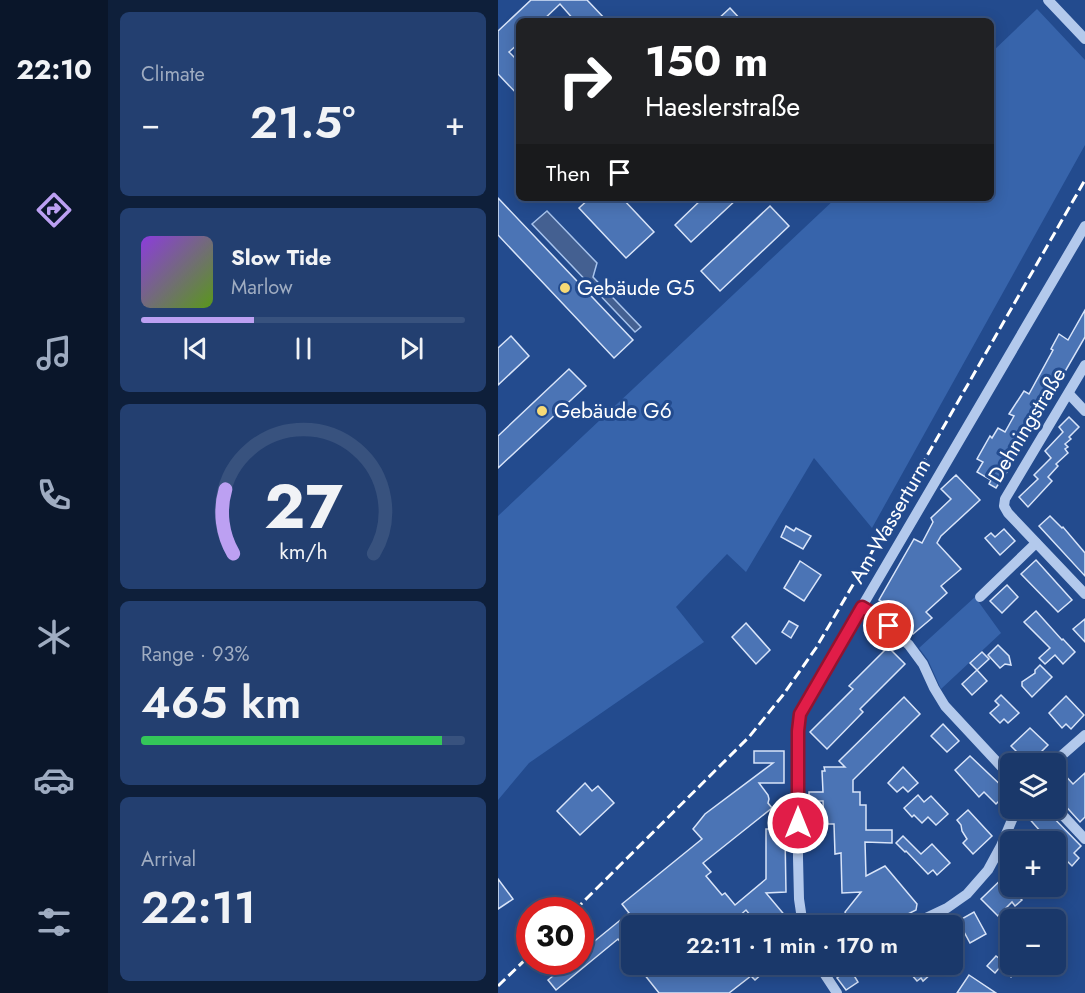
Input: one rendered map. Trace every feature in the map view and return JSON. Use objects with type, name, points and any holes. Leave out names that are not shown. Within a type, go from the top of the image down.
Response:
[{"type":"street","points":[[1048,0],[1085,39]]},
{"type":"street","name":"Am Wasserturm","points":[[802,915],[798,858],[798,722],[800,714],[1085,226]]},
{"type":"street","name":"Dehningstraße","points":[[1036,543],[1008,513],[1004,506],[1005,499],[1085,365]]},
{"type":"street","points":[[1069,394],[1085,411]]},
{"type":"street","points":[[980,597],[1036,543],[1085,594]]},
{"type":"street","points":[[862,607],[879,617],[909,645],[923,664],[933,688],[945,706],[1000,765]]},
{"type":"street","points":[[1065,753],[1085,735]]},
{"type":"street","points":[[932,915],[968,894],[988,870],[1012,819]]},
{"type":"street","points":[[1066,819],[1085,839]]},
{"type":"street","points":[[827,975],[837,993]]},
{"type":"shaded area","points":[[1037,9],[1085,60],[1085,145],[872,528],[814,458],[746,572],[727,554],[676,607],[704,642],[529,763],[498,800],[498,516],[833,201],[994,201],[994,50]]},
{"type":"shaded area","points":[[547,211],[597,263],[593,277],[641,327],[635,332],[532,224]]},
{"type":"shaded area","points":[[975,597],[1001,633],[941,689],[928,660],[919,648]]},
{"type":"building","points":[[531,0],[587,0],[604,18],[572,18],[560,4],[545,18],[516,18],[516,46],[509,52],[516,59],[516,93],[498,74],[498,31]]},
{"type":"building","points":[[730,8],[739,18],[719,18]]},
{"type":"building","name":"Gebäude G5","points":[[498,198],[633,340],[614,358],[498,235]]},
{"type":"building","points":[[587,201],[625,201],[654,232],[626,258],[579,208]]},
{"type":"building","points":[[700,201],[735,201],[691,242],[675,225]]},
{"type":"building","points":[[770,206],[789,226],[720,291],[701,271]]},
{"type":"building","points":[[1085,310],[1085,337],[996,488],[989,484],[991,480],[977,472],[983,462],[977,459],[990,436],[992,438],[998,428],[1005,432],[1014,416],[1009,414],[1024,391],[1029,394],[1059,334],[1068,340]]},
{"type":"building","points":[[511,336],[529,356],[498,385],[498,348]]},
{"type":"building","name":"Gebäude G6","points":[[569,369],[586,386],[498,468],[498,436]]},
{"type":"building","points":[[1069,417],[1079,427],[1065,444],[1068,447],[1065,449],[1068,453],[1056,464],[1058,466],[1048,477],[1052,481],[1028,507],[1019,497],[1038,479],[1034,475],[1051,458],[1045,451],[1063,432],[1059,427]]},
{"type":"building","points":[[956,475],[980,500],[941,536],[937,543],[961,569],[941,586],[947,593],[926,612],[932,618],[913,634],[898,617],[902,613],[879,600],[914,539],[922,543],[933,522],[931,518],[951,499],[941,489]]},
{"type":"building","points":[[1050,516],[1063,527],[1085,553],[1085,576],[1039,526]]},
{"type":"building","points":[[786,526],[794,531],[796,528],[811,536],[803,549],[781,537]]},
{"type":"building","points":[[1004,529],[1015,541],[1000,555],[985,538],[991,533],[995,537]]},
{"type":"building","points":[[1036,560],[1072,600],[1058,612],[1021,574]]},
{"type":"building","points":[[800,561],[821,575],[804,601],[784,588]]},
{"type":"building","points":[[1007,585],[1018,597],[1002,613],[990,601]]},
{"type":"building","points":[[1036,611],[1075,652],[1063,664],[1055,655],[1045,664],[1039,658],[1050,648],[1024,622]]},
{"type":"building","points":[[1085,619],[1085,642],[1073,629]]},
{"type":"building","points":[[789,621],[798,626],[791,638],[782,632]]},
{"type":"building","points":[[746,623],[770,650],[756,664],[732,637]]},
{"type":"building","points":[[998,645],[1009,656],[1011,665],[1005,664],[1000,668],[988,655]]},
{"type":"building","points":[[888,647],[905,664],[860,709],[863,712],[827,749],[810,732],[853,689],[849,686]]},
{"type":"building","points":[[982,652],[989,659],[977,670],[970,663]]},
{"type":"building","points":[[1040,665],[1052,677],[1032,697],[1022,686],[1022,682],[1035,673]]},
{"type":"building","points":[[977,670],[987,681],[972,695],[962,684]]},
{"type":"building","points":[[1001,695],[1019,713],[1008,723],[1004,719],[1000,723],[990,713],[999,705],[995,701]]},
{"type":"building","points":[[1066,696],[1084,715],[1071,729],[1066,724],[1062,728],[1049,713]]},
{"type":"building","points":[[904,697],[920,714],[853,780],[853,792],[860,792],[860,805],[866,805],[866,830],[892,830],[892,843],[865,842],[866,876],[885,866],[917,904],[916,910],[906,915],[846,915],[845,912],[861,892],[842,893],[841,853],[835,854],[834,824],[824,824],[823,801],[809,801],[809,792],[823,792],[822,771],[825,771],[824,767],[845,767],[839,761]]},
{"type":"building","points":[[943,724],[959,741],[947,752],[931,736]]},
{"type":"building","points":[[1030,728],[1048,745],[1040,753],[1018,753],[1011,746]]},
{"type":"building","points":[[754,751],[784,751],[784,783],[759,783],[768,795],[768,803],[772,808],[703,863],[711,872],[706,876],[722,895],[725,893],[735,905],[766,879],[766,829],[783,829],[786,892],[766,893],[784,915],[750,915],[746,910],[740,915],[627,915],[629,913],[622,904],[702,839],[693,829],[705,814],[773,763],[754,763]]},
{"type":"building","points":[[970,756],[1000,784],[1000,800],[996,804],[984,792],[979,797],[955,770]]},
{"type":"building","points":[[903,767],[918,783],[908,792],[903,787],[897,792],[888,783]]},
{"type":"building","points":[[1085,773],[1085,817],[1080,822],[1066,807],[1066,776],[1073,784]]},
{"type":"building","points":[[585,783],[592,791],[598,786],[614,803],[580,835],[557,811]]},
{"type":"building","points":[[918,795],[924,802],[931,796],[948,814],[936,825],[928,817],[922,823],[914,815],[912,817],[904,808]]},
{"type":"building","points":[[968,810],[992,836],[973,854],[963,843],[967,839],[957,820]]},
{"type":"building","points":[[1029,819],[1055,819],[1081,846],[1074,853],[1079,858],[1072,866],[1066,860],[1066,831],[1040,831]]},
{"type":"building","points":[[903,836],[921,854],[932,844],[950,863],[937,875],[933,870],[928,874],[896,843]]},
{"type":"building","points":[[498,879],[513,899],[498,909]]},
{"type":"building","points":[[1000,881],[1000,897],[1019,897],[1022,900],[1015,906],[1012,902],[1005,909],[1000,909],[998,916],[981,899]]},
{"type":"building","points":[[974,912],[986,934],[970,943],[963,930],[963,918]]},
{"type":"building","points":[[621,920],[621,943],[618,939],[594,959],[594,942]]},
{"type":"building","points":[[996,956],[1000,959],[1000,967],[995,973],[987,966]]},
{"type":"building","points":[[554,975],[574,975],[556,990],[548,980]]},
{"type":"building","points":[[645,975],[761,975],[755,980],[751,976],[729,993],[659,993]]},
{"type":"building","points":[[841,975],[854,975],[858,982],[846,990],[837,978]]},
{"type":"building","points":[[912,975],[930,975],[923,981],[921,978],[917,981]]},
{"type":"building","points":[[969,975],[996,993],[957,993]]},
{"type":"railway","points":[[588,897],[749,737],[783,695],[816,648],[1085,180]]},
{"type":"railway","points":[[498,986],[516,969]]},
{"type":"place","name":"Gebäude G5","points":[[565,288]]},
{"type":"place","name":"Gebäude G6","points":[[542,411]]},
{"type":"route","points":[[798,823],[798,722],[804,705],[862,607],[889,626]]}]
